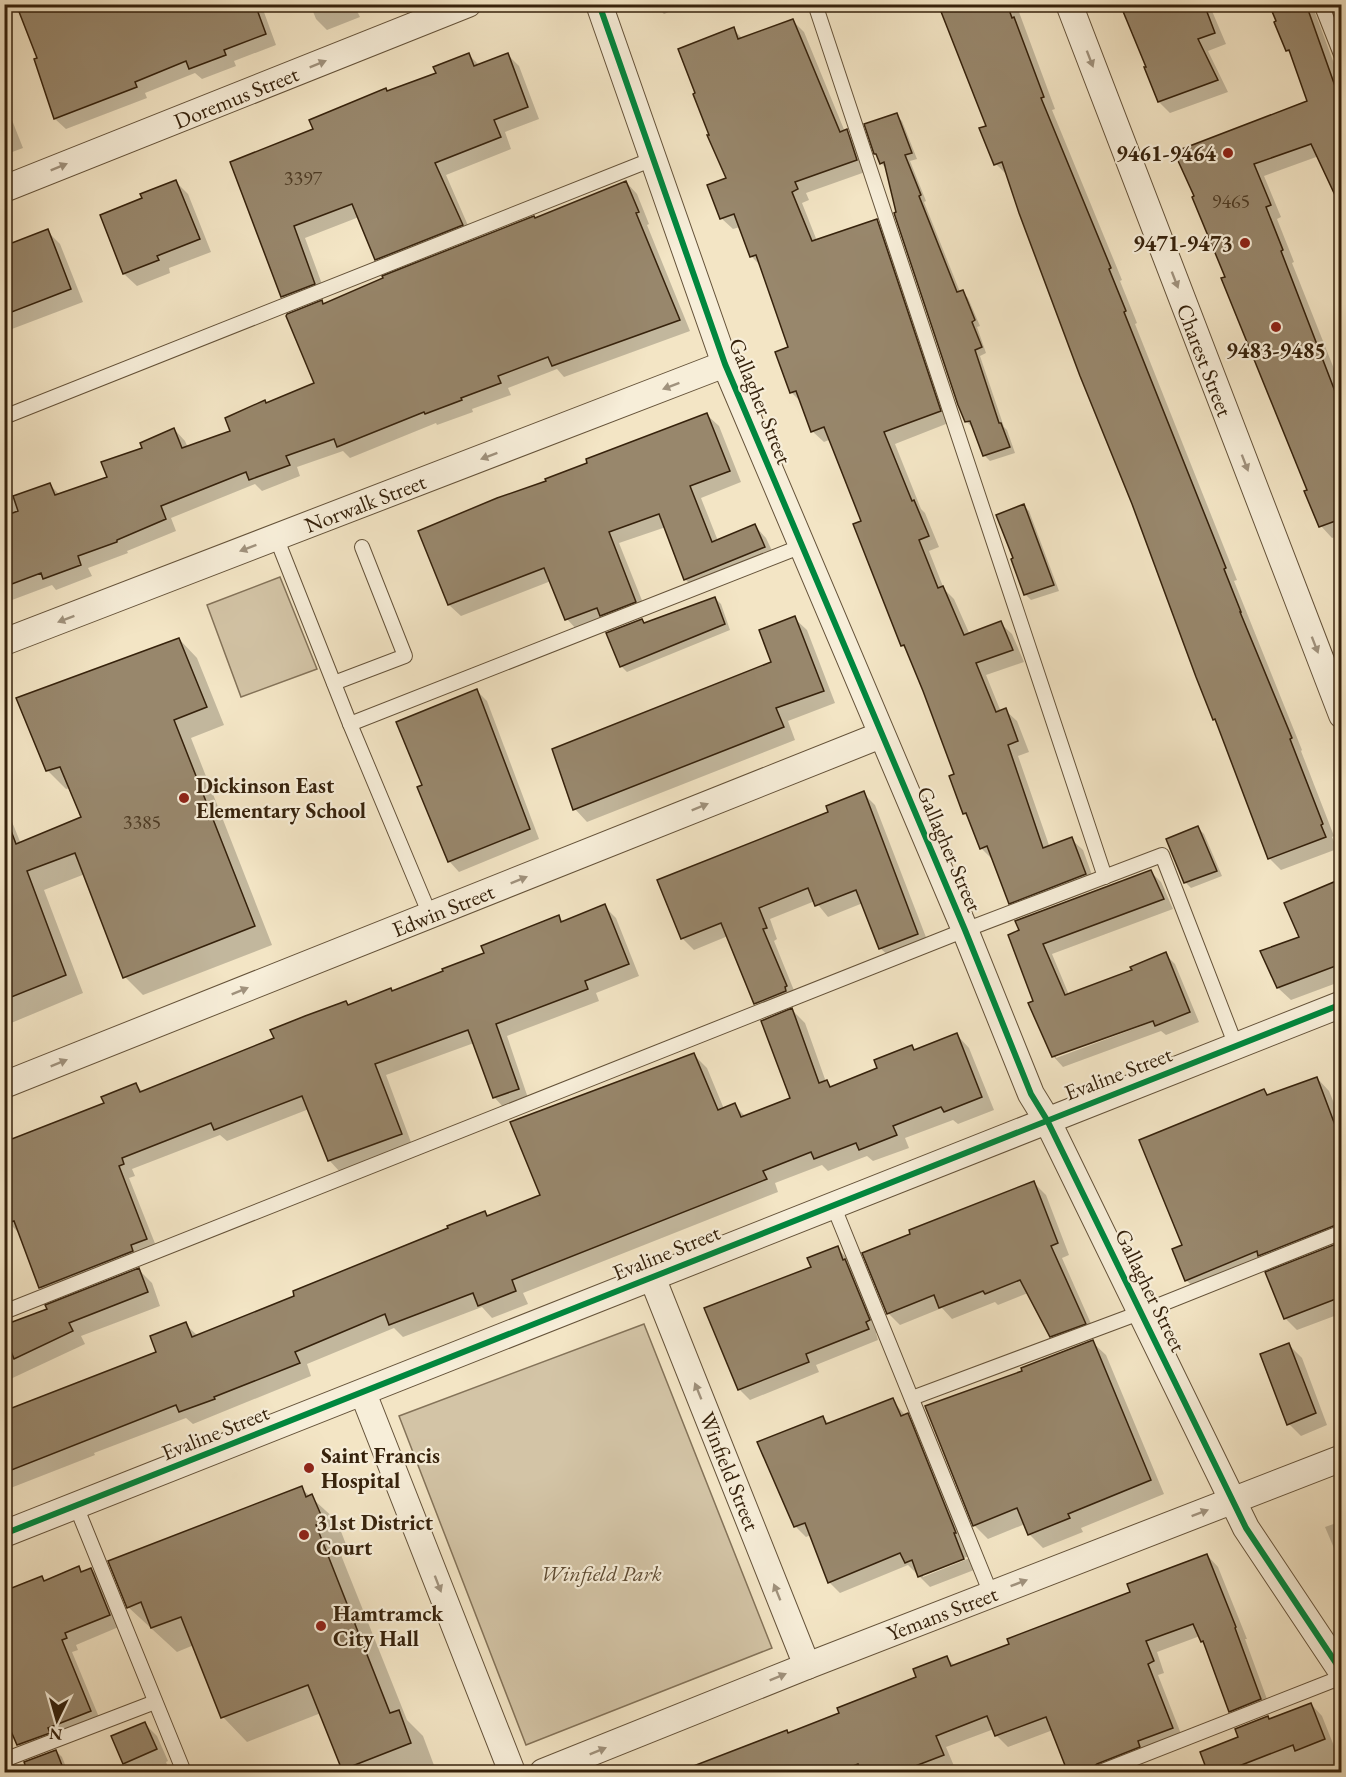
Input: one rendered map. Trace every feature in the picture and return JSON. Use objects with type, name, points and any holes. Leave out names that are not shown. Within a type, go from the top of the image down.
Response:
[{"type":"street","name":"Doremus Street","points":[[4,189],[468,4]]},
{"type":"street","name":"Gallagher Street","points":[[599,4],[725,364],[965,930],[1031,1094],[1047,1120],[1246,1528],[1341,1672]]},
{"type":"street","name":"Charest Street","points":[[1069,4],[1341,715]]},
{"type":"street","name":"Norwalk Street","points":[[4,642],[725,364]]},
{"type":"street","name":"Edwin Street","points":[[4,1085],[881,735]]},
{"type":"street","name":"Evaline Street","points":[[4,1534],[1341,1004]]},
{"type":"street","name":"Winfield Street","points":[[652,1277],[807,1666]]},
{"type":"street","points":[[363,1393],[512,1773]]},
{"type":"street","name":"Yemans Street","points":[[543,1773],[807,1666],[1341,1458]]},
{"type":"lane","points":[[815,4],[1105,877]]},
{"type":"lane","points":[[1322,4],[1341,57]]},
{"type":"lane","points":[[4,417],[653,159]]},
{"type":"lane","points":[[276,537],[350,724],[430,915]]},
{"type":"lane","points":[[350,724],[801,546]]},
{"type":"lane","points":[[334,683],[405,656],[362,547]]},
{"type":"lane","points":[[4,1312],[965,930],[1162,855],[1236,1046]]},
{"type":"lane","points":[[833,1205],[991,1594]]},
{"type":"lane","points":[[912,1398],[1142,1312],[1341,1232]]},
{"type":"lane","points":[[76,1506],[183,1773]]},
{"type":"lane","points":[[1100,1773],[1341,1677]]},
{"type":"lane","points":[[4,1760],[155,1702]]},
{"type":"green space","points":[[280,577],[317,669],[241,697],[207,605]]},
{"type":"green space","name":"Winfield Park","points":[[644,1324],[772,1648],[526,1745],[399,1416]]},
{"type":"building","points":[[16,4],[255,4],[266,34],[224,50],[226,55],[189,69],[186,61],[135,82],[137,87],[54,119],[34,59],[37,58]]},
{"type":"building","points":[[938,4],[1007,4],[1012,18],[1014,17],[1044,97],[1041,98],[1111,268],[1109,269],[1126,311],[1124,312],[1226,568],[1224,569],[1240,612],[1292,738],[1290,739],[1326,837],[1268,859],[1215,719],[1213,720],[1196,677],[1132,504],[1080,376],[1002,162],[994,165],[979,128],[986,126]]},
{"type":"building","points":[[1120,4],[1204,4],[1215,33],[1198,39],[1218,80],[1158,102]]},
{"type":"building","points":[[1269,4],[1306,4],[1341,103],[1341,208],[1311,144],[1254,164],[1271,205],[1266,207],[1283,250],[1281,251],[1341,407],[1341,519],[1319,527],[1304,491],[1307,490],[1221,278],[1225,277],[1192,197],[1194,196],[1174,152],[1307,101],[1289,50],[1286,51],[1274,22],[1276,21]]},
{"type":"building","points":[[793,19],[840,132],[847,129],[857,160],[795,182],[798,189],[792,192],[812,241],[877,219],[941,411],[884,432],[929,536],[919,540],[938,588],[943,586],[964,635],[1001,621],[1013,650],[976,663],[996,712],[1006,708],[1018,741],[1008,745],[1043,848],[1072,837],[1086,874],[1009,904],[987,846],[980,849],[966,813],[963,814],[949,776],[954,774],[923,691],[904,645],[901,646],[853,524],[861,521],[824,427],[811,432],[796,391],[790,393],[775,352],[788,347],[756,255],[750,257],[734,214],[720,219],[707,185],[726,178],[707,135],[709,135],[693,94],[695,93],[678,49],[734,27],[738,39]]},
{"type":"building","points":[[469,53],[474,66],[508,53],[528,107],[494,120],[501,137],[435,163],[463,225],[375,260],[352,204],[294,226],[315,284],[281,297],[230,162],[313,129],[309,120],[386,88],[387,91],[436,73],[433,67]]},
{"type":"building","points":[[897,113],[912,153],[905,155],[921,195],[919,196],[957,292],[963,290],[975,320],[972,322],[982,347],[975,350],[999,423],[1001,423],[1010,447],[983,456],[970,421],[965,422],[958,405],[894,213],[896,212],[884,162],[880,164],[874,154],[864,124]]},
{"type":"building","points":[[176,180],[200,239],[157,256],[159,260],[123,274],[100,215],[142,198],[140,194]]},
{"type":"building","points":[[626,181],[639,212],[636,213],[680,320],[552,366],[548,357],[498,376],[501,383],[461,398],[462,400],[425,414],[424,412],[337,447],[334,439],[286,456],[290,465],[249,480],[246,472],[161,506],[166,519],[117,540],[117,542],[78,556],[81,565],[43,579],[41,573],[4,587],[4,516],[18,511],[13,496],[50,483],[55,495],[107,477],[101,462],[142,448],[140,443],[174,428],[182,448],[230,431],[225,418],[265,400],[266,403],[314,383],[287,314],[322,300],[323,304],[383,278],[382,276]]},
{"type":"building","points":[[48,229],[71,289],[4,315],[4,246]]},
{"type":"building","points":[[707,413],[730,471],[690,486],[712,542],[755,524],[765,547],[684,580],[659,514],[609,532],[636,602],[600,616],[597,608],[565,620],[544,568],[448,605],[418,531],[497,498],[546,481],[545,479],[587,463],[586,459]]},
{"type":"building","points":[[1024,504],[1054,585],[1024,595],[1011,559],[1013,558],[996,515]]},
{"type":"building","points":[[715,597],[725,624],[620,667],[606,633],[642,619],[644,623]]},
{"type":"building","points":[[795,616],[824,691],[776,708],[784,727],[573,810],[552,749],[771,662],[759,630]]},
{"type":"building","name":"Dickinson East Elementary School","points":[[179,638],[207,707],[174,720],[255,926],[123,978],[75,853],[27,871],[66,975],[4,1000],[4,820],[7,820],[16,844],[81,817],[60,767],[46,771],[16,698]]},
{"type":"building","points":[[477,689],[530,829],[448,862],[417,787],[422,785],[396,722]]},
{"type":"building","points":[[864,791],[918,934],[879,949],[856,890],[815,906],[808,888],[759,908],[767,928],[763,929],[787,986],[786,991],[754,1004],[721,923],[681,939],[657,880],[828,812],[826,806]]},
{"type":"building","points":[[1198,826],[1217,871],[1184,883],[1166,839]]},
{"type":"building","points":[[1151,870],[1164,899],[1043,944],[1065,995],[1132,970],[1130,967],[1166,952],[1190,1012],[1155,1026],[1153,1021],[1052,1057],[1028,1003],[1033,1001],[1008,935],[1019,930],[1015,921]]},
{"type":"building","points":[[1341,879],[1341,964],[1277,988],[1260,951],[1299,937],[1284,903]]},
{"type":"building","points":[[605,904],[629,964],[585,981],[588,989],[496,1024],[519,1089],[493,1098],[468,1030],[375,1064],[402,1134],[328,1161],[302,1096],[214,1130],[211,1123],[122,1158],[124,1164],[119,1166],[147,1239],[131,1245],[133,1251],[39,1288],[14,1221],[4,1224],[4,1142],[104,1103],[101,1097],[136,1083],[140,1092],[274,1038],[270,1030],[305,1016],[346,1001],[348,1005],[391,988],[392,991],[443,971],[442,969],[484,953],[481,946],[559,915],[561,922]]},
{"type":"building","points":[[792,1008],[819,1083],[827,1080],[830,1087],[877,1068],[874,1060],[912,1045],[914,1050],[957,1033],[982,1097],[944,1112],[941,1107],[893,1126],[897,1135],[859,1150],[856,1143],[814,1159],[811,1152],[763,1171],[767,1179],[512,1280],[516,1291],[478,1306],[473,1293],[389,1325],[385,1314],[295,1352],[300,1363],[214,1397],[215,1399],[179,1412],[176,1405],[4,1473],[4,1411],[156,1352],[150,1336],[186,1322],[192,1337],[294,1296],[293,1291],[448,1228],[447,1226],[485,1211],[487,1216],[540,1195],[510,1122],[694,1053],[718,1110],[735,1103],[741,1117],[790,1098],[761,1021]]},
{"type":"building","points":[[1317,1077],[1341,1141],[1341,1223],[1258,1256],[1257,1251],[1185,1281],[1172,1249],[1182,1245],[1139,1140],[1264,1089],[1267,1095]]},
{"type":"building","points":[[1034,1181],[1058,1243],[1051,1246],[1086,1324],[1050,1337],[1020,1280],[939,1308],[934,1295],[887,1314],[862,1253],[910,1234],[909,1230]]},
{"type":"building","points":[[1341,1242],[1341,1297],[1284,1319],[1265,1272]]},
{"type":"building","points":[[838,1246],[870,1320],[866,1322],[869,1329],[806,1354],[809,1362],[738,1390],[704,1308],[811,1267],[807,1258]]},
{"type":"building","points":[[139,1268],[148,1292],[69,1323],[73,1331],[14,1359],[4,1334],[4,1325],[47,1309],[45,1305]]},
{"type":"building","points":[[1093,1340],[1151,1480],[1068,1514],[1070,1518],[1028,1535],[1017,1508],[973,1526],[925,1406],[1022,1371],[1021,1368]]},
{"type":"building","points":[[1289,1343],[1316,1413],[1287,1425],[1260,1354]]},
{"type":"building","points":[[893,1398],[901,1416],[908,1413],[956,1533],[954,1533],[964,1559],[918,1577],[912,1560],[905,1563],[900,1553],[828,1583],[805,1523],[794,1527],[757,1442],[823,1416],[826,1424]]},
{"type":"building","name":"Hamtramck City Hall","points":[[302,1486],[306,1497],[312,1494],[324,1522],[316,1525],[390,1713],[399,1710],[411,1743],[342,1770],[308,1685],[221,1718],[181,1617],[151,1628],[141,1602],[127,1608],[108,1561]]},
{"type":"building","points":[[1207,1554],[1261,1699],[1229,1712],[1203,1641],[1201,1642],[1193,1624],[1146,1641],[1154,1661],[1148,1664],[1173,1728],[1138,1741],[1140,1747],[1097,1764],[1091,1773],[1068,1773],[1046,1717],[995,1736],[987,1716],[936,1736],[944,1755],[897,1773],[862,1773],[858,1764],[836,1773],[683,1773],[683,1770],[787,1730],[788,1733],[839,1713],[837,1708],[916,1677],[913,1669],[947,1656],[951,1666],[1009,1644],[1007,1639],[1130,1592],[1127,1584]]},
{"type":"building","points":[[79,1566],[81,1572],[91,1568],[110,1615],[65,1633],[67,1638],[62,1640],[91,1711],[48,1728],[50,1733],[17,1745],[4,1715],[4,1591],[42,1576],[44,1581]]},
{"type":"building","points":[[1311,1703],[1325,1739],[1295,1751],[1293,1745],[1239,1766],[1242,1773],[1208,1773],[1200,1752],[1238,1737],[1235,1729]]},
{"type":"building","points":[[145,1722],[157,1749],[123,1764],[111,1736]]},
{"type":"building","points":[[56,1750],[65,1773],[28,1773],[24,1762]]},
{"type":"cycle path","points":[[599,4],[725,364],[965,930],[1031,1094],[1047,1120],[1246,1528],[1342,1672]]},
{"type":"cycle path","points":[[4,1534],[1342,1004]]},
{"type":"place","name":"9461-9464","points":[[1228,153]]},
{"type":"place","name":"9471-9473","points":[[1245,243]]},
{"type":"place","name":"9483-9485","points":[[1276,327]]},
{"type":"place","name":"Dickinson East Elementary School","points":[[184,798]]},
{"type":"place","name":"Saint Francis Hospital","points":[[309,1468]]},
{"type":"place","name":"31st District Court","points":[[304,1535]]},
{"type":"place","name":"Hamtramck City Hall","points":[[321,1626]]}]
